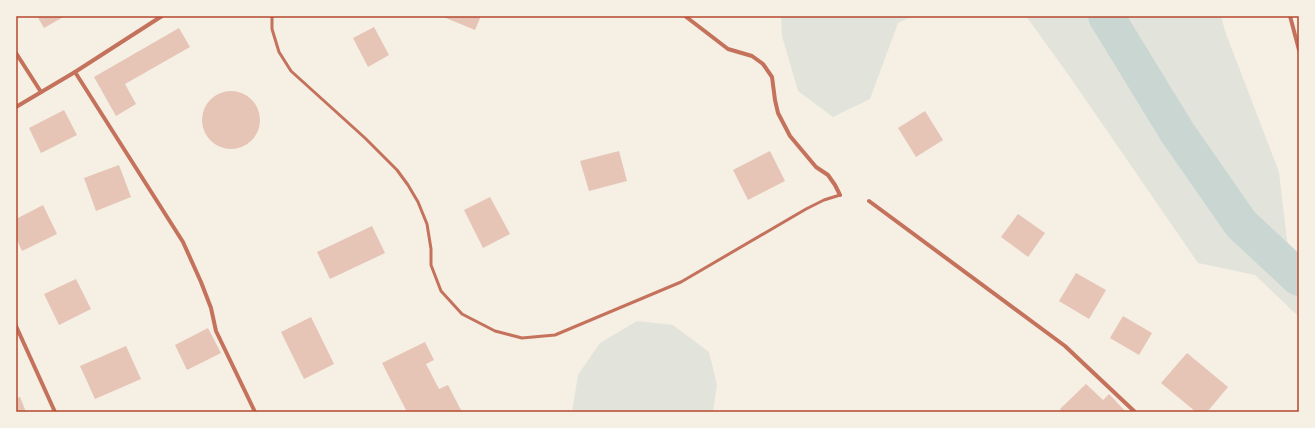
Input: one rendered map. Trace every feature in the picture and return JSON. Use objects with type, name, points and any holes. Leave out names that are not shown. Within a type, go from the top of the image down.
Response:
[{"type":"street","points":[[16,107],[75,72],[162,16]]},
{"type":"street","points":[[685,16],[728,49],[752,56],[763,64],[772,77],[778,113],[790,136],[816,167],[828,175],[840,195]]},
{"type":"street","points":[[1290,16],[1299,50]]},
{"type":"street","points":[[16,53],[41,92]]},
{"type":"street","points":[[75,72],[183,242],[202,282],[211,308],[216,331],[255,412]]},
{"type":"street","points":[[869,201],[1065,346],[1135,412]]},
{"type":"street","points":[[16,326],[55,412]]},
{"type":"lane","points":[[272,16],[272,29],[279,52],[291,71],[365,138],[397,170],[408,185],[418,202],[427,224],[431,249],[431,265],[441,291],[462,314],[495,331],[522,338],[555,335],[681,282],[806,209],[824,200],[840,195]]},
{"type":"shaded area","points":[[781,16],[912,16],[898,23],[870,99],[833,117],[798,91],[782,36]]},
{"type":"shaded area","points":[[1026,16],[1221,16],[1225,31],[1279,172],[1288,248],[1299,268],[1299,317],[1255,275],[1198,263]]},
{"type":"shaded area","points":[[637,321],[673,325],[709,352],[717,385],[713,412],[572,412],[578,375],[600,343]]},
{"type":"building","points":[[37,16],[65,16],[44,28]]},
{"type":"building","points":[[441,16],[481,16],[475,30]]},
{"type":"building","points":[[374,27],[389,55],[368,67],[353,38]]},
{"type":"building","points":[[179,28],[190,47],[125,84],[136,104],[116,116],[94,77]]},
{"type":"building","points":[[225,91],[237,91],[252,99],[260,114],[260,126],[252,141],[237,149],[225,149],[210,141],[202,126],[202,114],[210,99]]},
{"type":"building","points":[[64,110],[77,135],[41,153],[29,128]]},
{"type":"building","points":[[925,111],[943,140],[916,157],[898,128]]},
{"type":"building","points":[[619,151],[627,181],[589,191],[580,161]]},
{"type":"building","points":[[770,151],[785,181],[748,200],[733,170]]},
{"type":"building","points":[[119,165],[131,197],[96,211],[84,178]]},
{"type":"building","points":[[490,197],[510,234],[483,248],[464,210]]},
{"type":"building","points":[[43,205],[57,234],[22,251],[16,238],[16,219]]},
{"type":"building","points":[[1018,214],[1045,233],[1028,257],[1001,237]]},
{"type":"building","points":[[372,226],[385,253],[330,279],[317,252]]},
{"type":"building","points":[[1076,273],[1106,290],[1089,319],[1059,301]]},
{"type":"building","points":[[76,279],[91,309],[59,325],[44,294]]},
{"type":"building","points":[[1123,316],[1152,333],[1139,355],[1110,338]]},
{"type":"building","points":[[311,317],[334,364],[304,379],[281,332]]},
{"type":"building","points":[[208,328],[221,353],[187,370],[175,345]]},
{"type":"building","points":[[425,342],[434,360],[426,364],[439,389],[448,385],[462,412],[407,412],[382,363]]},
{"type":"building","points":[[126,346],[141,379],[95,399],[80,366]]},
{"type":"building","points":[[1187,353],[1228,387],[1207,412],[1196,412],[1161,383]]},
{"type":"building","points":[[1086,384],[1103,400],[1109,394],[1125,411],[1062,412],[1060,409]]},
{"type":"building","points":[[20,397],[26,412],[16,412],[16,398]]},
{"type":"waterway","points":[[1106,16],[1177,132],[1241,224],[1299,278]]}]
